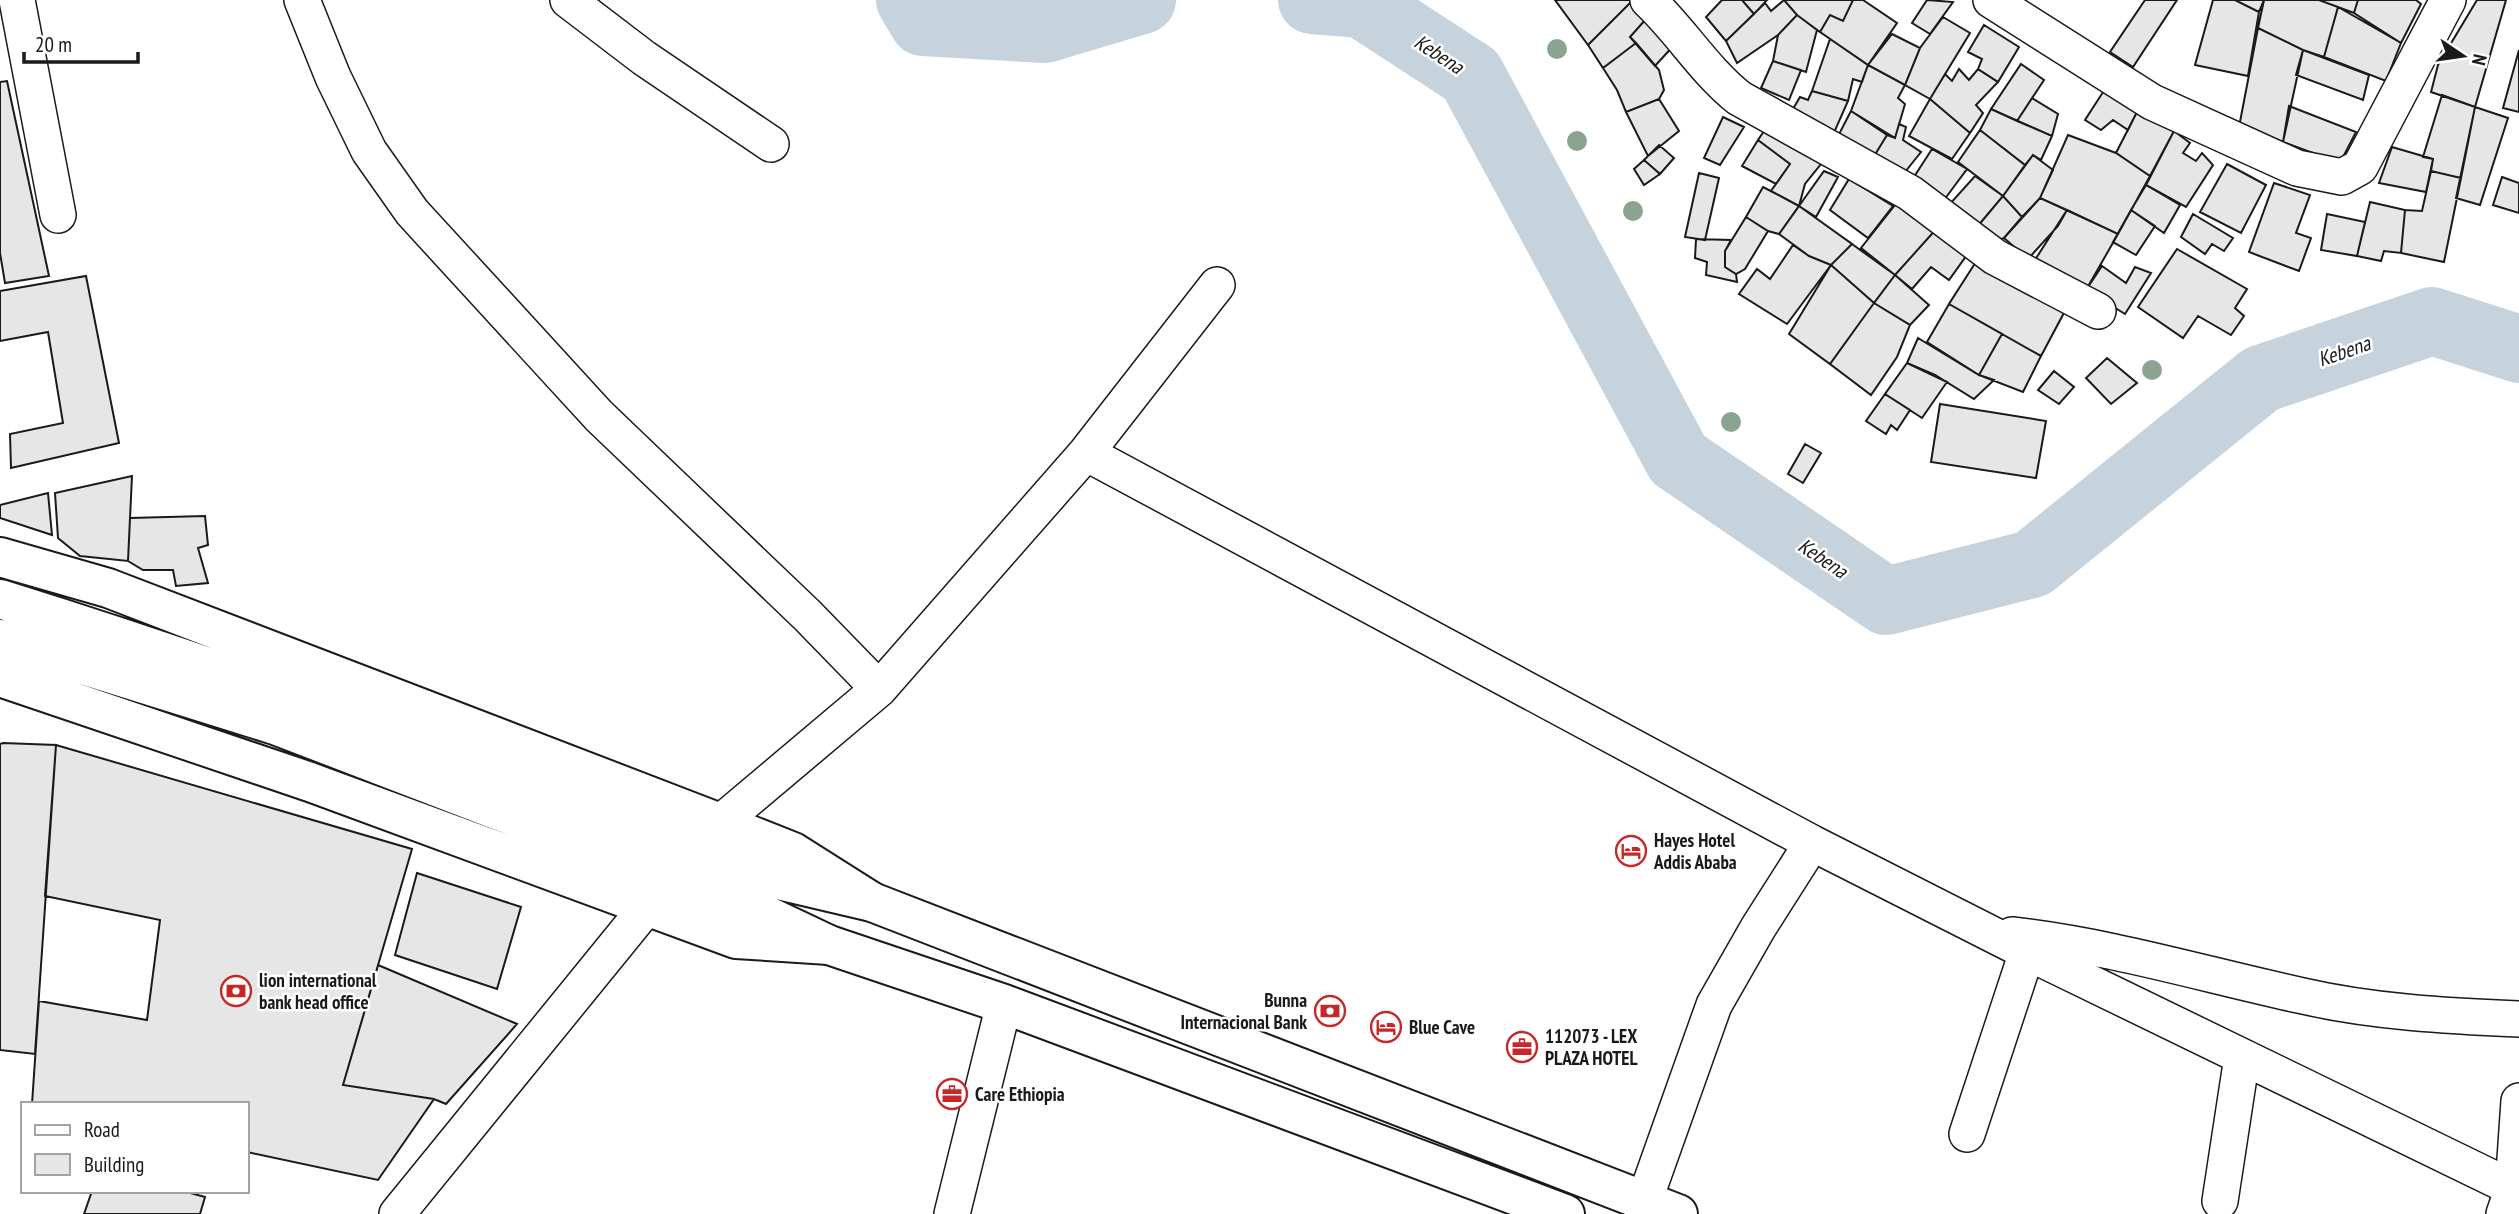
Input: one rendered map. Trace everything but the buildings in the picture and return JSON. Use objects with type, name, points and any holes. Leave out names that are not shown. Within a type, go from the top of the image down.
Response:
[{"type":"main road","points":[[0,557],[108,588],[720,823],[793,852],[872,902],[1240,1047],[1662,1207]]},
{"type":"main road","points":[[0,599],[132,640],[531,783],[760,893],[829,944]]},
{"type":"main road","points":[[0,639],[275,725],[760,893],[872,902]]},
{"type":"main road","points":[[0,677],[310,782],[736,939],[829,944],[1004,1004],[1565,1214]]},
{"type":"street","points":[[17,0],[58,215]]},
{"type":"street","points":[[302,0],[333,76],[369,150],[412,212],[598,416],[808,616],[879,689]]},
{"type":"street","points":[[568,0],[644,58],[771,144]]},
{"type":"street","points":[[1648,0],[1671,22],[1718,81],[1739,98],[1910,193],[1995,257],[2098,311]]},
{"type":"street","points":[[1991,0],[2152,102],[2297,167],[2342,177],[2360,167],[2448,0]]},
{"type":"street","points":[[720,823],[879,689],[1086,453],[1217,285]]},
{"type":"street","points":[[1086,453],[1812,842],[2027,952],[2242,1057],[2512,1198],[2519,1101]]},
{"type":"street","points":[[1662,1207],[1714,1005],[1812,842]]},
{"type":"street","points":[[397,1214],[646,908]]},
{"type":"street","points":[[1988,932],[2070,941],[2305,997],[2424,1014],[2519,1019]]},
{"type":"street","points":[[1967,1134],[2027,952]]},
{"type":"street","points":[[952,1214],[1004,1004]]},
{"type":"street","points":[[2220,1201],[2242,1057]]},
{"type":"waterway","name":"Kebena","points":[[910,0],[923,22],[1045,29],[1142,0]]},
{"type":"waterway","name":"Kebena","points":[[1312,0],[1362,4],[1471,75],[1678,459],[1886,601],[2032,564],[2261,379],[2432,321],[2519,349]]},
{"type":"place","name":"Hayes Hotel Addis Ababa","points":[[1631,851]]},
{"type":"place","name":"lion international bank head office","points":[[236,991]]},
{"type":"place","name":"Bunna Internacional Bank","points":[[1330,1011]]},
{"type":"place","name":"Blue Cave","points":[[1386,1027]]},
{"type":"place","name":"112073 - LEX PLAZA HOTEL","points":[[1522,1047]]},
{"type":"place","name":"Care Ethiopia","points":[[952,1094]]}]
